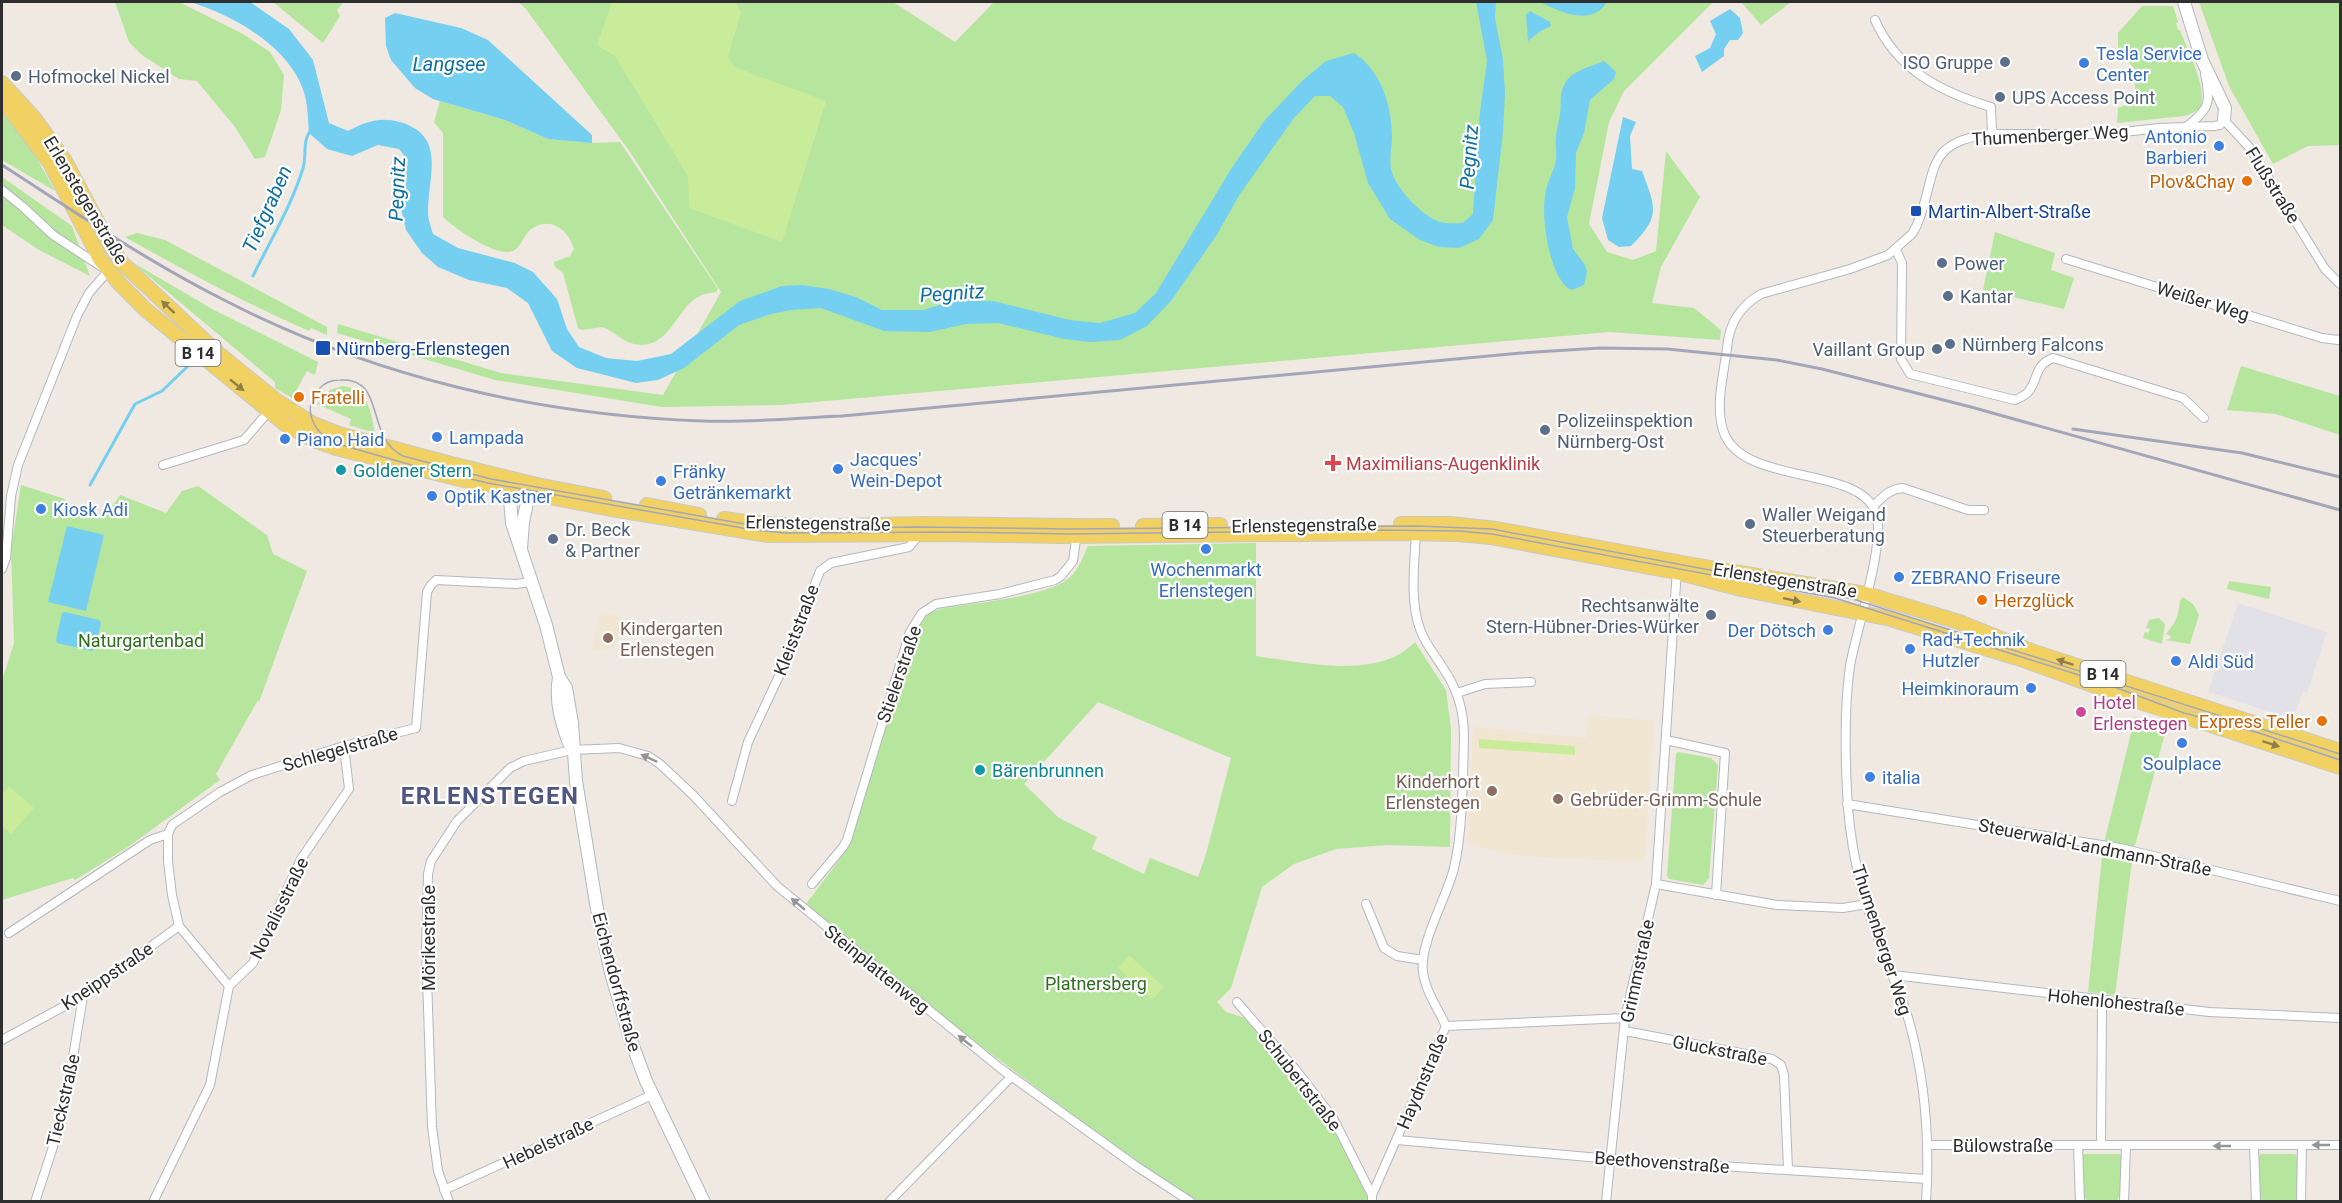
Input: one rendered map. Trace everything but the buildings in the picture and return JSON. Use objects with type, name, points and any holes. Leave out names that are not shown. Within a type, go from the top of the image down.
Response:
[{"type":"main road","name":"Erlenstegenstraße","points":[[2,83],[29,123],[108,271],[146,310],[223,365],[273,406],[333,432],[453,471],[521,488],[622,501],[759,524],[1077,531],[1416,528],[1450,524],[1496,528],[1677,567],[1866,594]]},
{"type":"main road","name":"Erlenstegenstraße","points":[[2,99],[29,123],[65,161],[121,262],[223,365]]},
{"type":"main road","points":[[108,271],[121,262]]},
{"type":"main road","name":"Erlenstegenstraße","points":[[1677,567],[1741,589],[1862,613]]},
{"type":"main road","name":"B 14","points":[[1866,594],[1933,613],[2031,651],[2340,751]]},
{"type":"main road","name":"B 14","points":[[1862,613],[1912,625],[2021,659],[2157,707],[2340,766]]},
{"type":"street","name":"Flußstraße","points":[[2184,2],[2202,60],[2209,95],[2207,106],[2198,118],[2186,127]]},
{"type":"street","points":[[1875,20],[1890,47],[1929,82],[1991,107],[1992,134]]},
{"type":"street","name":"Flußstraße","points":[[2202,60],[2225,108],[2224,120],[2250,148],[2325,269],[2340,284]]},
{"type":"street","name":"Thumenberger Weg","points":[[1926,1202],[1928,1179],[1925,1113],[1916,1050],[1893,975],[1867,904],[1854,850],[1847,804],[1845,753],[1848,690],[1855,637],[1879,533],[1878,522],[1873,506],[1864,497],[1849,489],[1758,463],[1742,456],[1732,447],[1725,436],[1720,408],[1729,334],[1733,320],[1750,300],[1761,294],[1873,261],[1896,250],[1912,234],[1917,225],[1938,158],[1956,141],[1992,134],[2106,134],[2214,126],[2220,125],[2224,120]]},
{"type":"street","points":[[2,190],[53,235],[108,271],[89,293],[77,316],[18,465],[12,496],[6,558],[2,569]]},
{"type":"street","points":[[1896,250],[1902,263],[1901,359],[1910,374],[2015,400],[2028,392],[2038,369],[2044,362],[2053,358],[2183,398],[2204,418]]},
{"type":"street","name":"Weißer Weg","points":[[2066,258],[2322,338],[2340,339]]},
{"type":"street","points":[[162,465],[244,440],[273,406]]},
{"type":"street","name":"Eichendorffstraße","points":[[521,488],[524,517],[521,548]]},
{"type":"street","name":"Eichendorffstraße","points":[[521,488],[510,499],[514,535],[521,548],[546,625],[559,677],[557,689],[562,724],[572,750],[606,954],[630,1038],[652,1095],[704,1202]]},
{"type":"street","points":[[1873,506],[1887,493],[1903,488],[1968,510],[1984,510]]},
{"type":"street","points":[[1416,528],[1415,597],[1419,627],[1427,646],[1457,693],[1464,734],[1457,848],[1450,884],[1428,939],[1423,960],[1424,979],[1446,1026]]},
{"type":"street","name":"Kleiststraße","points":[[732,801],[748,742],[778,676],[820,571],[831,563],[909,547],[915,540],[916,529]]},
{"type":"street","name":"Stielerstraße","points":[[812,884],[847,840],[910,632],[922,613],[936,604],[1000,594],[1055,580],[1071,565],[1077,531]]},
{"type":"street","name":"Grimmstraße","points":[[1606,1202],[1625,1018],[1656,884],[1677,567]]},
{"type":"street","name":"Schlegelstraße","points":[[9,933],[150,840],[168,834],[172,825],[232,785],[252,775],[344,746],[416,728],[427,592],[431,585],[436,580],[516,584],[531,582]]},
{"type":"street","points":[[1457,693],[1485,684],[1531,682]]},
{"type":"street","points":[[1666,740],[1725,753],[1716,895]]},
{"type":"street","name":"Novalisstraße","points":[[229,986],[254,963],[301,859],[350,789],[344,746]]},
{"type":"street","name":"Steinplattenweg","points":[[572,750],[619,748],[648,756],[660,764],[693,795],[777,886],[889,979],[1011,1077],[1136,1166],[1191,1202]]},
{"type":"street","name":"Mörikestraße","points":[[449,1202],[434,1151],[432,1127],[426,948],[428,874],[431,861],[457,821],[510,768],[524,761],[572,750]]},
{"type":"street","name":"Steuerwald-Landmann-Straße","points":[[1847,804],[2120,848],[2340,901]]},
{"type":"street","points":[[153,1202],[210,1085],[229,986],[179,926],[172,896],[168,834]]},
{"type":"street","points":[[1656,884],[1786,905],[1843,909],[1867,904]]},
{"type":"street","points":[[1366,904],[1384,948],[1397,956],[1423,960]]},
{"type":"street","name":"Kneippstraße","points":[[2,1040],[83,996],[179,926]]},
{"type":"street","name":"Hohenlohestraße","points":[[1893,975],[2209,1012],[2340,1018]]},
{"type":"street","name":"Tieckstraße","points":[[35,1202],[52,1150],[68,1088],[83,996]]},
{"type":"street","points":[[2101,1145],[2102,1001]]},
{"type":"street","name":"Schubertstraße","points":[[1237,1002],[1296,1070],[1333,1118],[1372,1198]]},
{"type":"street","name":"Haydnstraße","points":[[1372,1198],[1446,1026],[1625,1018]]},
{"type":"street","name":"Gluckstraße","points":[[1625,1031],[1772,1059],[1781,1065],[1784,1076],[1788,1169]]},
{"type":"street","points":[[889,1202],[1011,1077]]},
{"type":"street","name":"Hebelstraße","points":[[444,1190],[652,1095]]},
{"type":"street","name":"Beethovenstraße","points":[[1396,1140],[1611,1160],[1928,1179]]},
{"type":"street","name":"Bülowstraße","points":[[1927,1145],[2340,1145]]},
{"type":"street","name":"Bülowstraße","points":[[2078,1145],[2080,1202]]},
{"type":"street","points":[[2301,1202],[2302,1145]]},
{"type":"street","points":[[2124,1202],[2126,1146]]},
{"type":"street","points":[[2254,1146],[2256,1202]]},
{"type":"shaded area","points":[[2238,603],[2327,632],[2307,693],[2303,691],[2293,719],[2208,692]]},
{"type":"shaded area","name":"Kindergarten Erlenstegen","points":[[601,612],[621,617],[632,624],[610,649],[592,651]]},
{"type":"shaded area","name":"Gebrüder-Grimm-Schule","points":[[1589,715],[1654,721],[1644,862],[1501,853],[1467,842],[1473,727],[1587,738]]},
{"type":"green space","points":[[115,2],[179,2],[243,34],[270,52],[284,75],[281,110],[265,157],[255,159],[235,127],[197,81],[179,79],[142,55],[129,42]]},
{"type":"green space","points":[[273,2],[344,2],[337,10],[340,16],[323,43]]},
{"type":"green space","points":[[518,2],[893,2],[955,42],[994,2],[1713,2],[1624,91],[1609,122],[1589,224],[1607,252],[1633,260],[1656,251],[1666,151],[1700,197],[1661,267],[1652,303],[1694,308],[1721,330],[1720,340],[1609,332],[781,405],[662,407],[495,380],[337,333],[338,324],[501,373],[663,395],[721,292],[630,152],[526,9]]},
{"type":"green space","points":[[612,2],[735,2],[741,12],[728,56],[734,67],[826,101],[782,242],[689,208],[688,176],[615,56],[597,45]]},
{"type":"green space","points":[[1741,2],[1791,2],[1761,25]]},
{"type":"green space","points":[[2199,2],[2340,2],[2340,145],[2308,146],[2273,164],[2229,86]]},
{"type":"green space","points":[[2142,6],[2173,6],[2178,30],[2180,30],[2199,80],[2202,100],[2197,110],[2184,116],[2117,123],[2118,108],[2136,101],[2134,68],[2128,61],[2118,62],[2118,33]]},
{"type":"green space","points":[[440,101],[505,120],[548,139],[592,143],[620,142],[718,289],[716,292],[704,294],[690,303],[664,336],[646,345],[629,343],[602,327],[582,330],[578,328],[563,273],[554,266],[554,262],[570,256],[574,249],[563,230],[551,224],[538,225],[528,232],[517,249],[502,252],[474,240],[443,217],[443,133],[434,122]]},
{"type":"green space","points":[[2,108],[29,144],[55,191],[2,160]]},
{"type":"green space","points":[[2,177],[72,226],[90,276],[39,250],[2,225]]},
{"type":"green space","points":[[1995,232],[2055,253],[2051,270],[2074,278],[2064,309],[1983,290]]},
{"type":"green space","points":[[137,233],[165,240],[327,327],[327,335],[311,328],[309,331],[262,309],[125,237]]},
{"type":"green space","points":[[132,262],[214,310],[318,362],[315,375],[307,371],[292,398],[275,388],[275,382]]},
{"type":"green space","points":[[2241,366],[2340,396],[2340,435],[2276,414],[2227,410]]},
{"type":"green space","points":[[343,386],[351,388],[363,397],[370,410],[375,433],[349,425],[351,419],[317,404],[330,390]]},
{"type":"green space","name":"Naturgartenbad","points":[[21,485],[65,499],[61,512],[104,518],[120,495],[166,513],[182,491],[198,486],[267,535],[273,554],[307,571],[259,702],[258,700],[216,774],[220,780],[128,847],[75,880],[73,878],[2,900],[2,681],[14,643],[11,550]]},
{"type":"green space","name":"Platnersberg","points":[[1256,543],[1256,656],[1309,664],[1363,665],[1396,656],[1415,642],[1446,690],[1451,729],[1450,847],[1388,845],[1336,849],[1294,864],[1262,887],[1231,988],[1217,1002],[1226,1012],[1245,1018],[1308,1091],[1329,1120],[1363,1186],[1367,1201],[1200,1202],[1131,1158],[958,1029],[806,904],[851,841],[912,641],[923,619],[942,609],[1017,597],[1056,586],[1073,574],[1088,546]],"holes":[[[1098,702],[1231,758],[1198,877],[1150,858],[1144,874],[1092,849],[1097,837],[1059,818],[1024,784]]]},
{"type":"green space","points":[[2229,581],[2271,587],[2269,599],[2227,589]]},
{"type":"green space","points":[[2183,597],[2193,604],[2199,615],[2190,644],[2165,640],[2170,639],[2171,636],[2166,634],[2176,619]]},
{"type":"green space","points":[[2159,618],[2165,624],[2162,644],[2143,638],[2145,632],[2148,633],[2150,629],[2146,628],[2149,620]]},
{"type":"green space","points":[[2135,717],[2167,726],[2133,853],[2115,995],[2088,992],[2103,847]]},
{"type":"green space","points":[[1479,739],[1575,746],[1575,755],[1479,748]]},
{"type":"green space","points":[[1678,752],[1711,758],[1718,765],[1709,878],[1703,885],[1669,879],[1667,876],[1676,754]]},
{"type":"green space","points":[[9,786],[34,808],[11,834],[2,826],[2,794]]},
{"type":"green space","points":[[1129,955],[1164,987],[1152,1000],[1118,968]]},
{"type":"green space","points":[[2084,1154],[2119,1154],[2122,1156],[2121,1192],[2117,1201],[2088,1201],[2084,1197],[2082,1158]]},
{"type":"green space","points":[[2261,1154],[2295,1154],[2297,1157],[2297,1201],[2260,1202],[2258,1157]]},
{"type":"water","points":[[190,2],[250,2],[289,29],[313,60],[329,123],[348,131],[368,122],[380,120],[400,122],[415,128],[430,147],[432,158],[428,212],[433,234],[458,248],[515,263],[533,272],[557,299],[567,329],[579,347],[606,358],[637,361],[671,354],[740,301],[782,286],[802,285],[829,289],[856,297],[882,310],[923,310],[956,300],[993,301],[1070,320],[1100,323],[1135,313],[1156,293],[1233,166],[1265,120],[1303,80],[1326,61],[1354,53],[1363,60],[1378,79],[1387,101],[1392,137],[1390,165],[1398,184],[1418,208],[1433,219],[1445,223],[1463,223],[1473,214],[1480,112],[1487,61],[1476,2],[1496,2],[1495,18],[1503,60],[1505,93],[1503,132],[1493,220],[1479,239],[1459,248],[1439,247],[1420,240],[1390,219],[1368,183],[1354,133],[1343,107],[1330,96],[1315,96],[1294,118],[1240,194],[1216,236],[1171,301],[1147,326],[1120,340],[1090,342],[1064,339],[998,323],[966,324],[930,332],[884,331],[821,308],[791,310],[739,325],[684,368],[658,380],[636,383],[577,368],[552,351],[528,303],[507,288],[469,280],[438,267],[422,253],[406,230],[401,208],[408,160],[399,149],[378,145],[352,156],[327,149],[309,133],[306,100],[300,82],[290,65],[277,50],[261,37],[225,16]]},
{"type":"water","points":[[1540,2],[1607,2],[1600,10],[1584,16],[1566,13]]},
{"type":"water","points":[[1730,9],[1740,18],[1743,33],[1738,40],[1730,40],[1724,49],[1724,56],[1702,72],[1695,56],[1710,48],[1716,34],[1710,21]]},
{"type":"water","points":[[1530,11],[1550,22],[1551,26],[1528,41],[1526,15]]},
{"type":"water","name":"Langsee","points":[[395,13],[461,28],[488,40],[592,135],[592,143],[548,139],[505,120],[433,99],[415,88],[391,60],[386,46],[385,18]]},
{"type":"water","points":[[1604,61],[1616,72],[1614,79],[1590,100],[1584,133],[1576,153],[1575,188],[1567,217],[1573,249],[1585,265],[1587,272],[1584,285],[1572,290],[1564,285],[1558,275],[1549,248],[1544,219],[1546,192],[1556,161],[1556,135],[1564,85],[1574,74]]},
{"type":"water","points":[[1623,117],[1636,122],[1630,136],[1632,169],[1642,171],[1653,204],[1653,212],[1641,236],[1631,246],[1619,247],[1608,240],[1602,218]]},
{"type":"water","points":[[67,526],[104,535],[86,611],[48,602]]},
{"type":"water","points":[[62,613],[99,620],[101,623],[95,649],[92,651],[57,643]]},
{"type":"waterway","name":"Tiefgraben","points":[[253,276],[298,182],[304,163],[306,140],[310,131]]},
{"type":"waterway","name":"Tiefgraben","points":[[90,485],[135,404],[162,391],[189,365]]},
{"type":"tram line","points":[[2340,754],[1837,594],[1492,529],[1417,526],[787,529],[756,526],[491,479],[403,456],[391,447],[383,436],[370,398],[364,388],[355,382],[331,381],[319,389],[311,405],[313,421],[323,435],[330,440],[415,466],[488,483],[754,530],[785,533],[1070,534],[1379,530],[1460,531],[1492,534],[1835,598],[2101,682],[2184,713],[2259,733],[2340,760]]},
{"type":"railway","points":[[2,165],[168,270],[282,328],[398,371],[518,400],[579,410],[702,421],[772,420],[842,416],[1521,353],[1600,348],[1667,349],[1777,360],[1822,369],[1971,407],[2340,510]]},
{"type":"railway","points":[[2073,429],[2242,453],[2340,477]]},
{"type":"place","name":"ISO Gruppe","points":[[2005,62]]},
{"type":"place","name":"Tesla Service Center","points":[[2084,63]]},
{"type":"place","name":"Hofmockel Nickel","points":[[16,76]]},
{"type":"place","name":"UPS Access Point","points":[[2000,97]]},
{"type":"place","name":"Antonio Barbieri","points":[[2219,146]]},
{"type":"place","name":"Plov&Chay","points":[[2247,181]]},
{"type":"place","name":"Martin-Albert-Straße","points":[[1916,211]]},
{"type":"place","name":"Power","points":[[1942,263]]},
{"type":"place","name":"Kantar","points":[[1948,296]]},
{"type":"place","name":"Nürnberg Falcons","points":[[1950,344]]},
{"type":"place","name":"Nürnberg-Erlenstegen","points":[[323,348]]},
{"type":"place","name":"Vaillant Group","points":[[1937,349]]},
{"type":"place","name":"Fratelli","points":[[299,397]]},
{"type":"place","name":"Polizeiinspektion Nürnberg-Ost","points":[[1545,430]]},
{"type":"place","name":"Lampada","points":[[437,437]]},
{"type":"place","name":"Piano Haid","points":[[285,439]]},
{"type":"place","name":"Maximilians-Augenklinik","points":[[1333,463]]},
{"type":"place","name":"Jacques' Wein-Depot","points":[[838,469]]},
{"type":"place","name":"Goldener Stern","points":[[341,470]]},
{"type":"place","name":"Fränky Getränkemarkt","points":[[661,481]]},
{"type":"place","name":"Optik Kastner","points":[[432,496]]},
{"type":"place","name":"Kiosk Adi","points":[[41,509]]},
{"type":"place","name":"Waller Weigand Steuerberatung","points":[[1750,524]]},
{"type":"place","name":"Dr. Beck & Partner","points":[[553,539]]},
{"type":"place","name":"Wochenmarkt Erlenstegen","points":[[1206,549]]},
{"type":"place","name":"ZEBRANO Friseure","points":[[1899,577]]},
{"type":"place","name":"Herzglück","points":[[1982,600]]},
{"type":"place","name":"Rechtsanwälte Stern-Hübner-Dries-Würker","points":[[1711,615]]},
{"type":"place","name":"Der Dötsch","points":[[1828,630]]},
{"type":"place","name":"Kindergarten Erlenstegen","points":[[608,638]]},
{"type":"place","name":"Rad+Technik Hutzler","points":[[1910,649]]},
{"type":"place","name":"Aldi Süd","points":[[2176,661]]},
{"type":"place","name":"Heimkinoraum","points":[[2031,688]]},
{"type":"place","name":"Hotel Erlenstegen","points":[[2081,712]]},
{"type":"place","name":"Express Teller","points":[[2322,721]]},
{"type":"place","name":"Soulplace","points":[[2182,743]]},
{"type":"place","name":"Bärenbrunnen","points":[[980,770]]},
{"type":"place","name":"italia","points":[[1870,777]]},
{"type":"place","name":"Kinderhort Erlenstegen","points":[[1492,791]]},
{"type":"place","name":"Gebrüder-Grimm-Schule","points":[[1558,799]]},
{"type":"district","name":"ERLENSTEGEN","points":[[490,796]]},
{"type":"water label","name":"Pegnitz","points":[[1469,157]]},
{"type":"water label","name":"Pegnitz","points":[[397,189]]},
{"type":"water label","name":"Pegnitz","points":[[952,293]]}]
